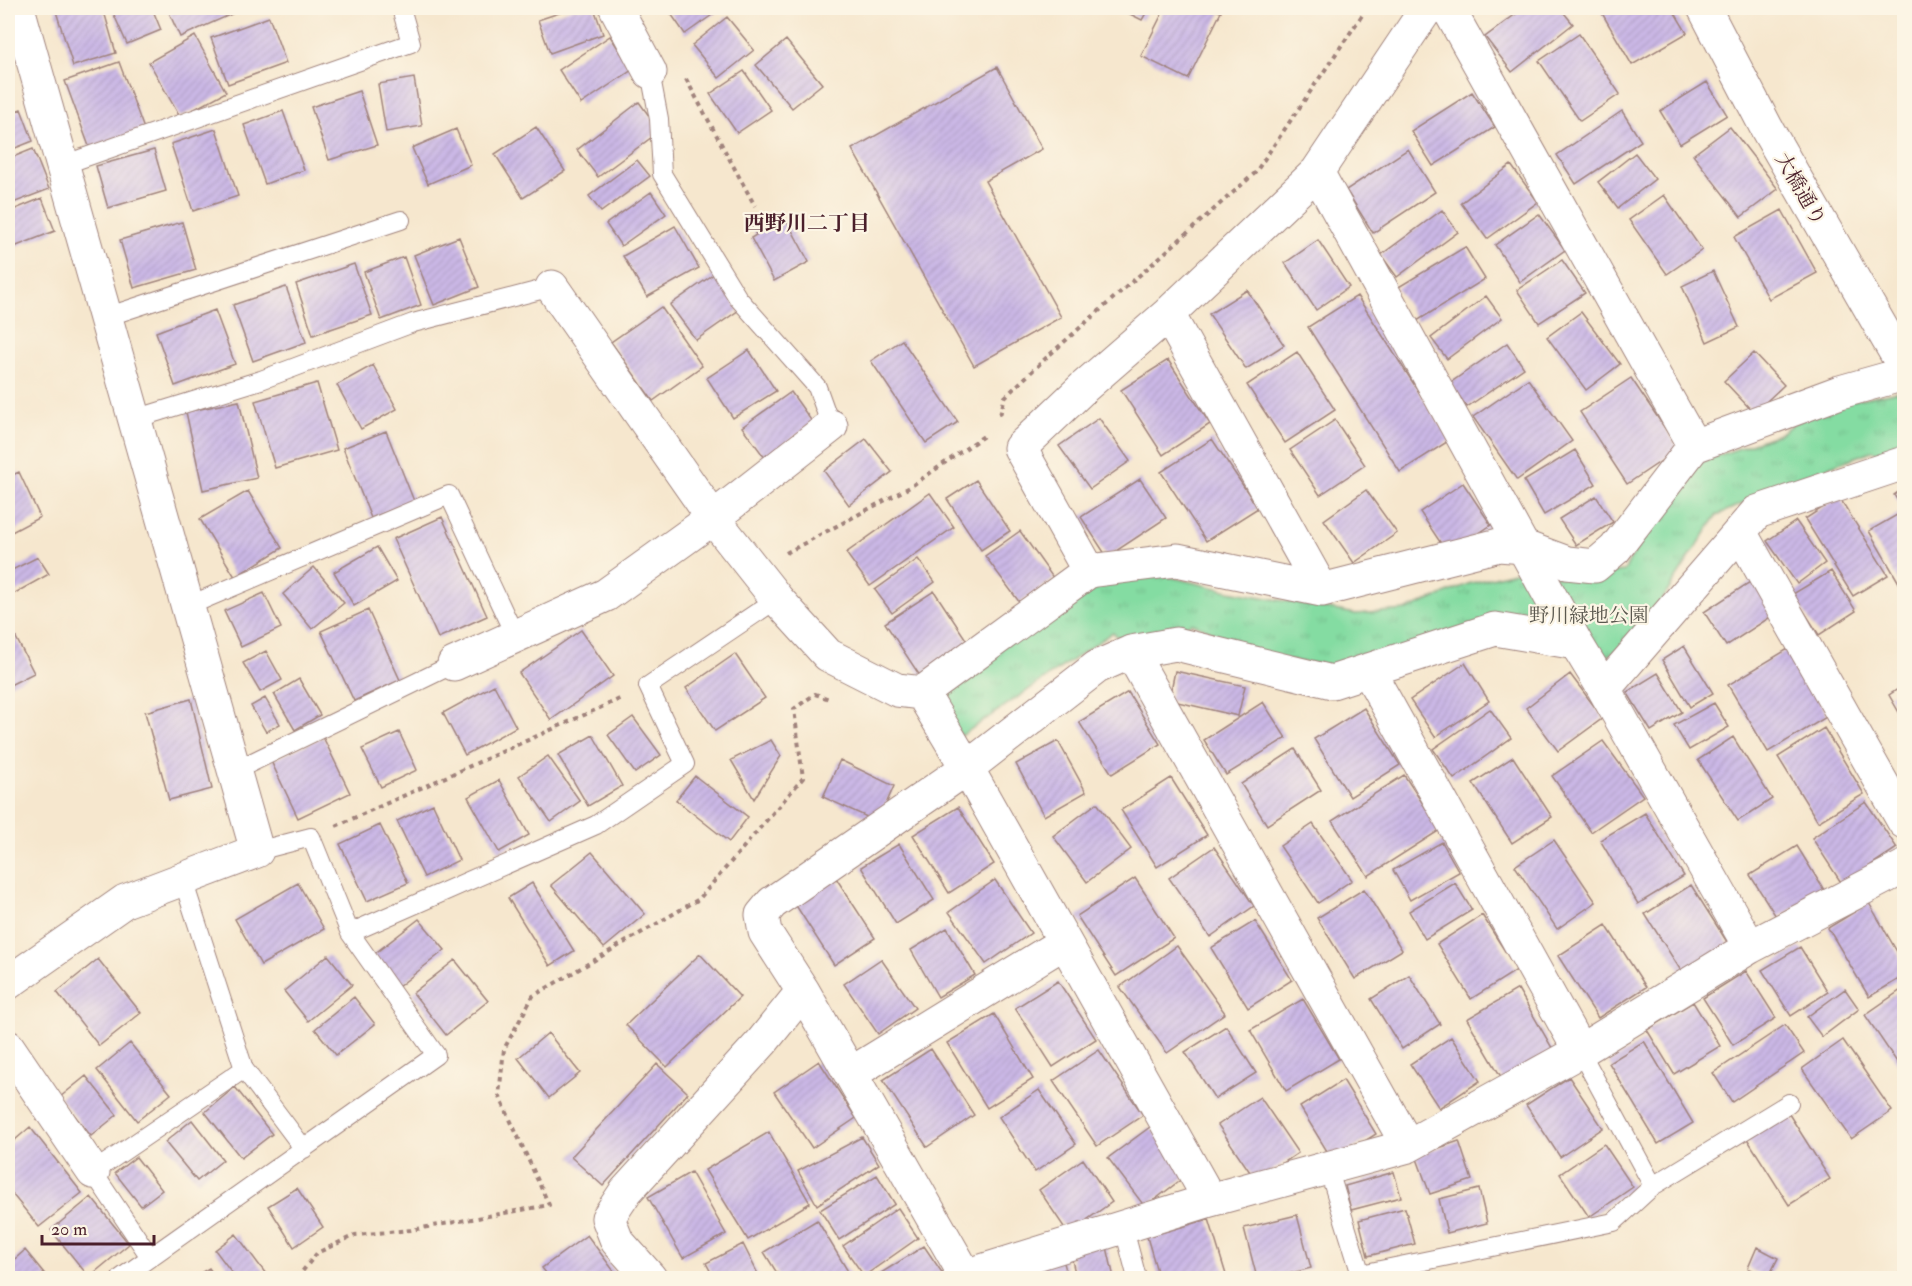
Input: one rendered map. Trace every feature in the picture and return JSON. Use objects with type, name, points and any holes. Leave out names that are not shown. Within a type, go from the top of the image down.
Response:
[{"type":"street","points":[[8,983],[125,901],[257,851],[18,8]]},
{"type":"street","points":[[616,8],[666,71]]},
{"type":"street","points":[[1089,571],[1020,448],[1084,387],[1168,314],[1317,172],[1426,8]]},
{"type":"street","points":[[1448,8],[1694,446]]},
{"type":"street","name":"大橋通り","points":[[1704,8],[1767,129],[1905,367]]},
{"type":"street","points":[[1317,172],[1576,643],[1750,947]]},
{"type":"street","points":[[552,287],[713,518],[777,599],[828,655],[897,690],[922,693],[1089,571],[1177,560],[1322,590],[1499,545],[1524,547],[1567,563],[1595,566],[1615,549],[1694,446],[1840,392],[1905,374]]},
{"type":"street","points":[[1168,314],[1322,590]]},
{"type":"street","points":[[454,664],[606,595],[713,518],[831,426]]},
{"type":"street","points":[[1604,689],[1757,512],[1905,463]]},
{"type":"street","points":[[1740,532],[1905,822]]},
{"type":"street","points":[[1576,643],[1495,629],[1332,682],[1176,644],[1131,652],[1097,667],[967,768],[772,903],[762,915],[765,932],[852,1073],[963,1277],[1124,1229],[1210,1200],[1408,1146],[1580,1051],[1750,947],[1905,867]]},
{"type":"street","points":[[1131,652],[1408,1146]]},
{"type":"street","points":[[1368,670],[1580,1051]]},
{"type":"street","points":[[922,693],[967,768],[1063,943],[1210,1200]]},
{"type":"street","points":[[852,1073],[1063,943]]},
{"type":"street","points":[[650,1278],[617,1241],[608,1218],[626,1191],[762,1042],[803,991]]},
{"type":"street","points":[[8,1047],[93,1172]]},
{"type":"lane","points":[[63,165],[411,43],[401,8]]},
{"type":"lane","points":[[666,71],[659,118],[662,174],[738,298],[817,387],[831,426]]},
{"type":"lane","points":[[106,317],[401,220]]},
{"type":"lane","points":[[135,418],[261,380],[413,322],[552,287]]},
{"type":"lane","points":[[188,606],[449,495],[515,636]]},
{"type":"lane","points":[[350,933],[596,825],[685,764],[648,686],[777,599]]},
{"type":"lane","points":[[234,771],[454,664]]},
{"type":"lane","points":[[121,1278],[436,1055],[350,933],[311,837],[257,851]]},
{"type":"lane","points":[[183,880],[244,1069],[304,1149]]},
{"type":"lane","points":[[1580,1051],[1653,1186]]},
{"type":"lane","points":[[150,1257],[93,1172],[244,1069]]},
{"type":"lane","points":[[1328,1168],[1362,1276],[1614,1222],[1653,1186],[1789,1104]]},
{"type":"lane","points":[[1124,1229],[1137,1278]]},
{"type":"path","points":[[999,418],[1005,397],[1255,173],[1366,8]]},
{"type":"path","points":[[666,71],[755,206]]},
{"type":"path","points":[[754,570],[910,487],[995,428]]},
{"type":"path","points":[[311,837],[648,686]]},
{"type":"path","points":[[297,1278],[317,1253],[355,1235],[411,1230],[549,1205],[499,1095],[504,1049],[533,996],[699,899],[802,778],[794,709],[815,694],[837,701]]},
{"type":"green space","name":"野川緑地公園","points":[[1904,390],[1904,450],[1896,456],[1872,451],[1804,476],[1717,515],[1653,614],[1624,645],[1607,657],[1568,653],[1521,624],[1334,666],[1276,659],[1192,623],[1131,652],[1113,632],[961,736],[931,689],[1086,583],[1158,574],[1229,591],[1356,614],[1407,610],[1468,584],[1518,571],[1584,575],[1624,571],[1680,469],[1779,434],[1815,408]]},
{"type":"building","points":[[55,8],[103,8],[116,53],[73,66]]},
{"type":"building","points":[[111,8],[152,8],[161,30],[127,44]]},
{"type":"building","points":[[167,8],[229,8],[232,14],[180,37]]},
{"type":"building","points":[[574,8],[594,8],[603,34],[550,53],[538,20]]},
{"type":"building","points":[[667,8],[722,8],[685,34]]},
{"type":"building","points":[[1118,8],[1149,8],[1142,20]]},
{"type":"building","points":[[1165,8],[1211,8],[1221,12],[1188,79],[1141,56]]},
{"type":"building","points":[[1524,8],[1560,8],[1573,24],[1512,72],[1485,37]]},
{"type":"building","points":[[1599,8],[1672,8],[1687,33],[1632,65]]},
{"type":"building","points":[[269,17],[286,63],[228,84],[211,38]]},
{"type":"building","points":[[727,17],[754,50],[719,78],[692,45]]},
{"type":"building","points":[[1579,34],[1620,94],[1580,121],[1539,61]]},
{"type":"building","points":[[195,36],[226,92],[180,117],[149,62]]},
{"type":"building","points":[[610,36],[632,70],[581,104],[559,70]]},
{"type":"building","points":[[786,40],[822,84],[792,108],[756,65]]},
{"type":"building","points":[[119,62],[144,129],[90,149],[65,81]]},
{"type":"building","points":[[997,67],[1042,149],[985,181],[1061,317],[974,366],[852,149]]},
{"type":"building","points":[[744,71],[771,110],[737,133],[710,94]]},
{"type":"building","points":[[414,78],[422,126],[386,132],[378,84]]},
{"type":"building","points":[[1707,82],[1727,115],[1680,144],[1660,111]]},
{"type":"building","points":[[359,91],[377,145],[329,160],[311,107]]},
{"type":"building","points":[[1472,92],[1495,127],[1433,166],[1411,131]]},
{"type":"building","points":[[639,102],[660,131],[598,177],[577,150]]},
{"type":"building","points":[[21,109],[33,141],[8,151],[8,114]]},
{"type":"building","points":[[283,111],[304,170],[265,184],[244,125]]},
{"type":"building","points":[[1622,111],[1641,141],[1576,184],[1557,155]]},
{"type":"building","points":[[536,127],[565,171],[523,198],[495,154]]},
{"type":"building","points":[[1730,127],[1778,189],[1741,217],[1693,155]]},
{"type":"building","points":[[216,129],[238,196],[193,211],[171,144]]},
{"type":"building","points":[[456,129],[471,165],[428,184],[412,148]]},
{"type":"building","points":[[33,149],[49,189],[8,205],[8,159]]},
{"type":"building","points":[[1408,149],[1435,192],[1373,233],[1346,190]]},
{"type":"building","points":[[154,150],[166,191],[108,208],[96,166]]},
{"type":"building","points":[[1635,153],[1655,179],[1618,208],[1598,182]]},
{"type":"building","points":[[637,160],[650,176],[601,212],[589,196]]},
{"type":"building","points":[[1511,165],[1538,202],[1487,239],[1461,203]]},
{"type":"building","points":[[651,192],[666,214],[621,246],[606,224]]},
{"type":"building","points":[[1664,195],[1702,250],[1667,274],[1629,220]]},
{"type":"building","points":[[42,198],[55,231],[14,247],[8,231],[8,212]]},
{"type":"building","points":[[1442,210],[1458,232],[1397,277],[1381,255]]},
{"type":"building","points":[[1782,210],[1817,273],[1769,299],[1734,237]]},
{"type":"building","points":[[1539,214],[1565,250],[1520,282],[1495,245]]},
{"type":"building","points":[[773,216],[778,226],[787,221],[809,262],[774,281],[751,238],[756,235],[752,227]]},
{"type":"building","points":[[182,222],[196,270],[134,288],[120,240]]},
{"type":"building","points":[[675,226],[699,268],[647,297],[623,256]]},
{"type":"building","points":[[459,237],[479,287],[434,305],[414,255]]},
{"type":"building","points":[[1318,240],[1349,287],[1316,310],[1285,263]]},
{"type":"building","points":[[1465,247],[1485,279],[1417,321],[1397,288]]},
{"type":"building","points":[[404,257],[421,305],[381,320],[364,272]]},
{"type":"building","points":[[1562,260],[1585,293],[1539,323],[1517,290]]},
{"type":"building","points":[[354,264],[372,315],[313,335],[296,284]]},
{"type":"building","points":[[1713,271],[1739,327],[1707,342],[1682,286]]},
{"type":"building","points":[[714,274],[739,310],[696,340],[670,305]]},
{"type":"building","points":[[286,287],[306,342],[253,361],[233,305]]},
{"type":"building","points":[[1247,290],[1284,345],[1246,369],[1209,314]]},
{"type":"building","points":[[1357,296],[1450,440],[1400,472],[1308,327]]},
{"type":"building","points":[[1486,296],[1502,318],[1447,359],[1431,338]]},
{"type":"building","points":[[661,307],[702,366],[653,401],[611,342]]},
{"type":"building","points":[[215,310],[235,364],[175,386],[156,332]]},
{"type":"building","points":[[1581,312],[1620,364],[1586,390],[1547,337]]},
{"type":"building","points":[[902,340],[958,422],[926,443],[871,361]]},
{"type":"building","points":[[1507,343],[1524,368],[1467,407],[1450,383]]},
{"type":"building","points":[[749,350],[776,391],[733,418],[707,378]]},
{"type":"building","points":[[1297,352],[1335,410],[1285,443],[1247,385]]},
{"type":"building","points":[[1754,353],[1784,385],[1754,413],[1724,381]]},
{"type":"building","points":[[1168,360],[1210,424],[1163,455],[1121,390]]},
{"type":"building","points":[[373,365],[397,409],[361,429],[337,385]]},
{"type":"building","points":[[1631,378],[1679,449],[1627,484],[1580,412]]},
{"type":"building","points":[[1528,379],[1572,441],[1517,480],[1473,417]]},
{"type":"building","points":[[317,383],[337,450],[275,468],[255,401]]},
{"type":"building","points":[[791,392],[813,423],[765,458],[742,427]]},
{"type":"building","points":[[239,401],[257,478],[203,490],[186,412]]},
{"type":"building","points":[[1099,418],[1130,461],[1090,489],[1059,446]]},
{"type":"building","points":[[1335,420],[1365,465],[1320,495],[1290,450]]},
{"type":"building","points":[[386,431],[414,501],[371,518],[343,448]]},
{"type":"building","points":[[866,439],[892,472],[849,505],[824,471]]},
{"type":"building","points":[[1212,439],[1258,508],[1206,541],[1161,472]]},
{"type":"building","points":[[1575,450],[1596,484],[1544,515],[1524,481]]},
{"type":"building","points":[[19,472],[40,517],[8,534],[8,477]]},
{"type":"building","points":[[1140,479],[1166,518],[1107,557],[1081,517]]},
{"type":"building","points":[[976,480],[1010,531],[981,550],[947,499]]},
{"type":"building","points":[[1463,483],[1491,525],[1448,554],[1420,512]]},
{"type":"building","points":[[1904,488],[1904,510],[1894,495]]},
{"type":"building","points":[[1366,490],[1397,533],[1354,563],[1324,520]]},
{"type":"building","points":[[248,491],[282,548],[235,577],[200,519]]},
{"type":"building","points":[[930,493],[954,527],[870,586],[846,553]]},
{"type":"building","points":[[1596,496],[1613,522],[1576,545],[1559,519]]},
{"type":"building","points":[[1839,497],[1888,575],[1853,596],[1805,519]]},
{"type":"building","points":[[1902,512],[1904,517],[1904,587],[1902,588],[1869,531]]},
{"type":"building","points":[[442,517],[487,616],[438,638],[393,539]]},
{"type":"building","points":[[1796,521],[1825,563],[1797,584],[1767,541]]},
{"type":"building","points":[[1020,531],[1054,579],[1020,603],[985,556]]},
{"type":"building","points":[[377,547],[397,581],[354,606],[334,572]]},
{"type":"building","points":[[38,557],[49,574],[8,597],[8,572]]},
{"type":"building","points":[[918,559],[935,582],[892,613],[875,590]]},
{"type":"building","points":[[314,567],[344,603],[312,629],[283,594]]},
{"type":"building","points":[[1831,571],[1856,611],[1819,635],[1793,594]]},
{"type":"building","points":[[1753,580],[1775,614],[1726,646],[1704,612]]},
{"type":"building","points":[[934,591],[969,644],[920,676],[885,623]]},
{"type":"building","points":[[264,593],[281,628],[241,647],[224,611]]},
{"type":"building","points":[[368,610],[400,680],[354,701],[321,631]]},
{"type":"building","points":[[8,622],[34,673],[8,686]]},
{"type":"building","points":[[581,630],[613,676],[551,720],[519,673]]},
{"type":"building","points":[[1684,646],[1713,693],[1690,707],[1662,660]]},
{"type":"building","points":[[1788,649],[1828,716],[1768,752],[1728,685]]},
{"type":"building","points":[[266,651],[282,680],[260,692],[243,663]]},
{"type":"building","points":[[735,654],[765,698],[715,731],[686,688]]},
{"type":"building","points":[[1465,663],[1489,701],[1435,737],[1410,700]]},
{"type":"building","points":[[1175,671],[1245,686],[1238,716],[1169,700]]},
{"type":"building","points":[[1658,673],[1682,712],[1651,731],[1627,692]]},
{"type":"building","points":[[1570,674],[1603,718],[1558,751],[1526,708]]},
{"type":"building","points":[[299,679],[320,715],[295,730],[274,694]]},
{"type":"building","points":[[494,685],[516,727],[465,755],[443,713]]},
{"type":"building","points":[[1904,685],[1904,721],[1889,695]]},
{"type":"building","points":[[1128,692],[1160,744],[1112,774],[1079,722]]},
{"type":"building","points":[[265,698],[280,724],[266,732],[251,706]]},
{"type":"building","points":[[191,699],[212,789],[169,800],[145,712]]},
{"type":"building","points":[[1263,702],[1286,738],[1226,775],[1204,740]]},
{"type":"building","points":[[1714,703],[1729,727],[1689,750],[1674,725]]},
{"type":"building","points":[[1364,708],[1400,765],[1350,797],[1314,739]]},
{"type":"building","points":[[1490,709],[1511,738],[1454,779],[1433,749]]},
{"type":"building","points":[[633,717],[661,755],[635,773],[608,735]]},
{"type":"building","points":[[1824,728],[1864,794],[1818,822],[1778,757]]},
{"type":"building","points":[[399,732],[417,770],[381,787],[362,749]]},
{"type":"building","points":[[593,735],[622,786],[588,806],[558,755]]},
{"type":"building","points":[[323,737],[350,793],[298,818],[271,761]]},
{"type":"building","points":[[1733,737],[1772,799],[1738,821],[1698,760]]},
{"type":"building","points":[[771,740],[781,756],[754,799],[731,760]]},
{"type":"building","points":[[1058,741],[1086,792],[1044,816],[1016,764]]},
{"type":"building","points":[[1603,741],[1643,796],[1591,832],[1552,776]]},
{"type":"building","points":[[1295,749],[1321,790],[1267,825],[1241,784]]},
{"type":"building","points":[[548,756],[580,801],[551,822],[519,776]]},
{"type":"building","points":[[1513,757],[1552,817],[1512,843],[1473,783]]},
{"type":"building","points":[[840,760],[894,786],[878,822],[823,797]]},
{"type":"building","points":[[1404,775],[1440,830],[1368,876],[1332,821]]},
{"type":"building","points":[[695,776],[748,817],[729,842],[676,800]]},
{"type":"building","points":[[1171,778],[1207,835],[1157,867],[1121,810]]},
{"type":"building","points":[[499,780],[529,835],[499,852],[468,797]]},
{"type":"building","points":[[1866,802],[1897,848],[1842,884],[1812,838]]},
{"type":"building","points":[[1097,803],[1131,849],[1087,882],[1053,836]]},
{"type":"building","points":[[433,804],[459,860],[424,877],[397,821]]},
{"type":"building","points":[[958,807],[994,864],[949,893],[913,835]]},
{"type":"building","points":[[1645,813],[1684,876],[1638,904],[1600,840]]},
{"type":"building","points":[[1313,824],[1352,880],[1318,903],[1280,846]]},
{"type":"building","points":[[380,825],[408,883],[367,901],[340,844]]},
{"type":"building","points":[[1554,840],[1596,902],[1557,929],[1515,866]]},
{"type":"building","points":[[1442,842],[1459,872],[1410,900],[1393,870]]},
{"type":"building","points":[[899,844],[934,900],[896,924],[861,867]]},
{"type":"building","points":[[1797,846],[1824,890],[1777,918],[1750,875]]},
{"type":"building","points":[[1214,847],[1254,906],[1210,937],[1169,878]]},
{"type":"building","points":[[592,852],[645,914],[604,948],[551,885]]},
{"type":"building","points":[[836,878],[875,938],[834,965],[795,904]]},
{"type":"building","points":[[1135,878],[1174,938],[1116,976],[1077,916]]},
{"type":"building","points":[[995,880],[1031,933],[986,964],[949,912]]},
{"type":"building","points":[[298,883],[324,929],[261,965],[235,919]]},
{"type":"building","points":[[532,883],[574,951],[550,966],[508,898]]},
{"type":"building","points":[[1455,883],[1472,910],[1425,939],[1409,911]]},
{"type":"building","points":[[1691,885],[1729,945],[1683,974],[1645,914]]},
{"type":"building","points":[[1364,889],[1402,950],[1355,979],[1317,918]]},
{"type":"building","points":[[1869,903],[1904,964],[1904,976],[1869,997],[1828,928]]},
{"type":"building","points":[[1482,915],[1517,970],[1471,999],[1437,944]]},
{"type":"building","points":[[419,919],[445,950],[398,987],[373,955]]},
{"type":"building","points":[[1255,921],[1292,980],[1248,1008],[1211,948]]},
{"type":"building","points":[[1606,925],[1646,987],[1598,1018],[1558,956]]},
{"type":"building","points":[[947,928],[975,975],[938,997],[911,950]]},
{"type":"building","points":[[1177,946],[1225,1013],[1167,1053],[1120,987]]},
{"type":"building","points":[[1800,947],[1828,992],[1791,1016],[1762,970]]},
{"type":"building","points":[[700,954],[740,997],[667,1067],[626,1025]]},
{"type":"building","points":[[328,955],[352,985],[308,1021],[284,991]]},
{"type":"building","points":[[98,959],[141,1013],[99,1046],[57,992]]},
{"type":"building","points":[[881,959],[915,1008],[878,1034],[844,984]]},
{"type":"building","points":[[455,960],[488,1001],[446,1035],[413,993]]},
{"type":"building","points":[[1746,971],[1776,1018],[1733,1045],[1703,998]]},
{"type":"building","points":[[1409,975],[1440,1024],[1402,1049],[1371,999]]},
{"type":"building","points":[[1058,981],[1096,1039],[1053,1067],[1015,1008]]},
{"type":"building","points":[[1904,988],[1904,1069],[1903,1071],[1865,1015]]},
{"type":"building","points":[[1518,989],[1555,1053],[1504,1082],[1467,1019]]},
{"type":"building","points":[[1845,989],[1859,1009],[1822,1037],[1807,1017]]},
{"type":"building","points":[[354,997],[375,1024],[336,1055],[315,1029]]},
{"type":"building","points":[[1303,999],[1339,1059],[1286,1091],[1250,1030]]},
{"type":"building","points":[[1693,1002],[1720,1046],[1674,1074],[1647,1030]]},
{"type":"building","points":[[994,1014],[1033,1079],[987,1108],[947,1043]]},
{"type":"building","points":[[1785,1025],[1804,1053],[1732,1102],[1713,1073]]},
{"type":"building","points":[[1226,1026],[1256,1073],[1215,1099],[1185,1052]]},
{"type":"building","points":[[548,1033],[580,1073],[549,1098],[518,1058]]},
{"type":"building","points":[[1451,1037],[1480,1081],[1439,1108],[1410,1064]]},
{"type":"building","points":[[1843,1040],[1892,1111],[1851,1139],[1802,1069]]},
{"type":"building","points":[[1644,1041],[1693,1123],[1658,1144],[1609,1063]]},
{"type":"building","points":[[130,1043],[171,1094],[137,1121],[97,1070]]},
{"type":"building","points":[[931,1049],[974,1115],[927,1147],[883,1080]]},
{"type":"building","points":[[1099,1050],[1143,1115],[1097,1146],[1053,1081]]},
{"type":"building","points":[[819,1061],[856,1118],[812,1148],[774,1092]]},
{"type":"building","points":[[657,1064],[688,1093],[603,1186],[571,1157]]},
{"type":"building","points":[[86,1076],[117,1115],[91,1136],[60,1097]]},
{"type":"building","points":[[1569,1077],[1603,1128],[1560,1157],[1526,1105]]},
{"type":"building","points":[[1343,1080],[1376,1134],[1333,1161],[1300,1107]]},
{"type":"building","points":[[235,1087],[272,1134],[241,1158],[205,1112]]},
{"type":"building","points":[[1039,1090],[1076,1144],[1035,1172],[999,1117]]},
{"type":"building","points":[[1260,1097],[1298,1153],[1256,1181],[1218,1125]]},
{"type":"building","points":[[1787,1111],[1830,1179],[1789,1205],[1746,1137]]},
{"type":"building","points":[[192,1120],[223,1160],[197,1181],[165,1142]]},
{"type":"building","points":[[30,1127],[82,1193],[39,1227],[8,1189],[8,1146]]},
{"type":"building","points":[[1150,1127],[1187,1175],[1145,1207],[1108,1158]]},
{"type":"building","points":[[769,1132],[810,1203],[748,1240],[705,1170]]},
{"type":"building","points":[[862,1137],[879,1164],[817,1205],[798,1171]]},
{"type":"building","points":[[1459,1141],[1472,1180],[1430,1194],[1416,1156]]},
{"type":"building","points":[[1604,1144],[1633,1187],[1589,1217],[1560,1174]]},
{"type":"building","points":[[136,1157],[162,1190],[141,1206],[115,1173]]},
{"type":"building","points":[[1083,1159],[1112,1202],[1068,1233],[1039,1190]]},
{"type":"building","points":[[691,1172],[726,1234],[683,1258],[648,1197]]},
{"type":"building","points":[[1394,1172],[1401,1197],[1351,1210],[1345,1186]]},
{"type":"building","points":[[877,1175],[895,1204],[839,1240],[820,1210]]},
{"type":"building","points":[[297,1188],[323,1227],[294,1247],[268,1206]]},
{"type":"building","points":[[1479,1189],[1487,1223],[1447,1233],[1439,1199]]},
{"type":"building","points":[[91,1197],[129,1244],[89,1277],[51,1230]]},
{"type":"building","points":[[898,1208],[918,1238],[864,1276],[843,1246]]},
{"type":"building","points":[[1405,1208],[1415,1244],[1368,1256],[1359,1220]]},
{"type":"building","points":[[1297,1215],[1311,1268],[1273,1278],[1257,1278],[1244,1228]]},
{"type":"building","points":[[1209,1219],[1227,1278],[1159,1278],[1147,1237]]},
{"type":"building","points":[[817,1220],[852,1278],[780,1278],[764,1252]]},
{"type":"building","points":[[236,1234],[269,1278],[236,1278],[215,1250]]},
{"type":"building","points":[[587,1235],[619,1278],[550,1278],[542,1268]]},
{"type":"building","points":[[1105,1238],[1114,1278],[1076,1278],[1069,1246]]},
{"type":"building","points":[[743,1244],[760,1278],[714,1278],[706,1263]]},
{"type":"building","points":[[924,1246],[943,1274],[936,1278],[873,1278]]},
{"type":"building","points":[[1757,1247],[1778,1258],[1768,1278],[1748,1268]]},
{"type":"building","points":[[25,1250],[48,1278],[8,1278],[8,1265]]},
{"type":"building","points":[[1061,1251],[1068,1278],[1045,1278],[1039,1257]]},
{"type":"building","points":[[1904,1256],[1904,1278],[1898,1278]]},
{"type":"building","points":[[209,1268],[216,1278],[192,1278]]},
{"type":"building","points":[[1035,1270],[1038,1278],[1007,1278]]},
{"type":"district","name":"西野川二丁目","points":[[807,223]]}]
